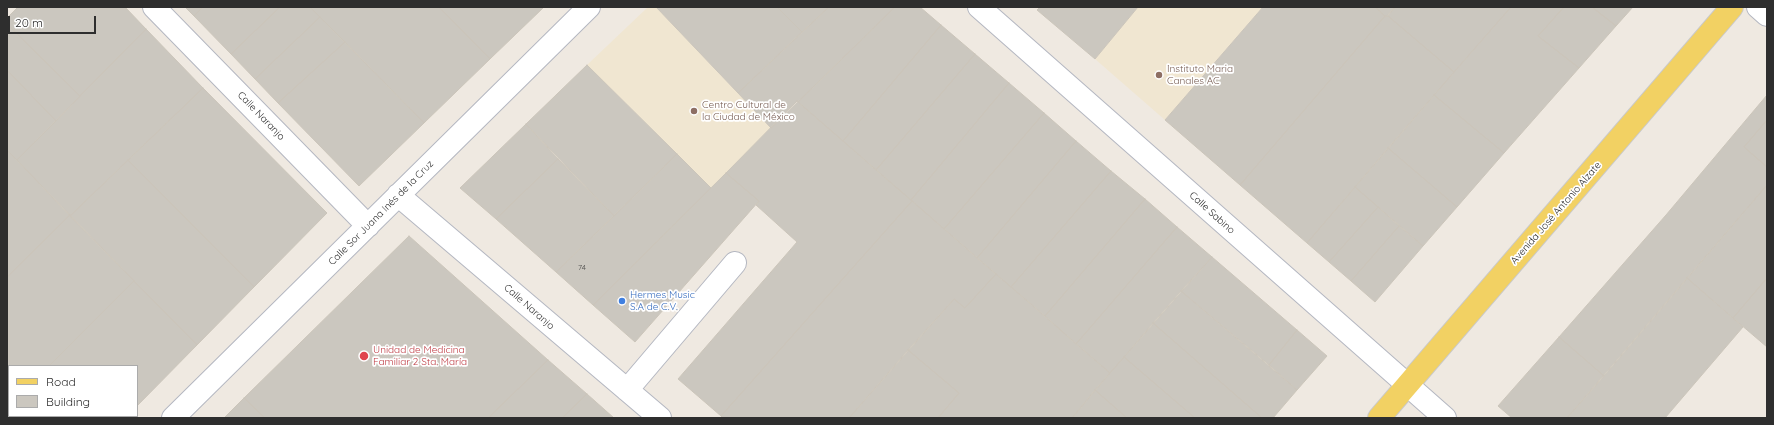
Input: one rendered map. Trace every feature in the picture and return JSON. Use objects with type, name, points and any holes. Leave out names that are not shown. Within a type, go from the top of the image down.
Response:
[{"type":"main road","name":"Avenida José Antonio Alzate","points":[[1379,418],[1732,7]]},
{"type":"street","name":"Calle Naranjo","points":[[154,7],[368,226]]},
{"type":"street","name":"Calle Sor Juana Inés de la Cruz","points":[[173,418],[589,7]]},
{"type":"street","name":"Calle Sabino","points":[[980,7],[1445,418]]},
{"type":"street","points":[[1758,7],[1767,15]]},
{"type":"street","name":"Calle Naranjo","points":[[398,195],[660,418]]},
{"type":"street","points":[[627,390],[735,263]]},
{"type":"shaded area","name":"Centro Cultural de la Ciudad de México","points":[[648,7],[656,7],[771,128],[711,188],[587,65]]},
{"type":"shaded area","name":"Instituto Maria Canales AC","points":[[1138,7],[1263,7],[1165,120],[1095,59]]},
{"type":"building","points":[[18,7],[125,7],[146,29],[80,96],[7,24],[7,18]]},
{"type":"building","points":[[185,7],[203,7],[194,16]]},
{"type":"building","points":[[203,7],[280,7],[231,54],[194,16]]},
{"type":"building","points":[[280,7],[310,7],[320,17],[255,79],[231,54]]},
{"type":"building","points":[[310,7],[439,7],[490,59],[424,123]]},
{"type":"building","points":[[439,7],[542,7],[543,8],[490,59]]},
{"type":"building","points":[[656,7],[777,7],[802,32],[738,93]]},
{"type":"building","points":[[777,7],[829,7],[802,32]]},
{"type":"building","points":[[829,7],[895,7],[771,128],[738,93]]},
{"type":"building","points":[[895,7],[920,7],[941,25],[843,141],[798,102]]},
{"type":"building","points":[[1040,7],[1138,7],[1095,59],[1037,10]]},
{"type":"building","points":[[1263,7],[1375,7],[1385,16],[1240,185],[1165,120]]},
{"type":"building","points":[[1375,7],[1395,7],[1386,17]]},
{"type":"building","points":[[1395,7],[1511,7],[1454,72],[1388,16]]},
{"type":"building","points":[[1511,7],[1564,7],[1538,36],[1579,68],[1504,153],[1434,95]]},
{"type":"building","points":[[1564,7],[1592,7],[1616,26],[1579,68],[1538,36]]},
{"type":"building","points":[[1592,7],[1633,7],[1616,26]]},
{"type":"building","points":[[1385,16],[1388,16],[1454,72],[1307,243],[1240,185]]},
{"type":"building","points":[[320,17],[345,42],[278,103],[255,79]]},
{"type":"building","points":[[7,24],[80,96],[56,121],[7,70]]},
{"type":"building","points":[[941,25],[975,54],[876,170],[843,141]]},
{"type":"building","points":[[146,29],[203,88],[70,216],[17,160]]},
{"type":"building","points":[[345,42],[424,123],[359,186],[278,103]]},
{"type":"building","points":[[975,54],[1009,83],[911,200],[876,170]]},
{"type":"building","points":[[587,65],[677,154],[614,216],[526,124]]},
{"type":"building","points":[[7,70],[56,121],[17,160],[7,150]]},
{"type":"building","points":[[1009,83],[1044,113],[944,229],[911,200]]},
{"type":"building","points":[[203,88],[327,213],[254,287],[128,160]]},
{"type":"building","points":[[1434,95],[1504,153],[1457,207],[1388,148]]},
{"type":"building","points":[[1767,95],[1767,120],[1744,147],[1767,167],[1767,185],[1604,376],[1559,337],[1666,215]]},
{"type":"building","points":[[797,101],[912,201],[721,416],[678,379],[797,242],[756,205],[759,201],[726,173]]},
{"type":"building","points":[[1044,113],[1076,141],[977,258],[944,229]]},
{"type":"building","points":[[1767,120],[1767,167],[1744,147]]},
{"type":"building","points":[[526,124],[558,159],[496,219],[460,188]]},
{"type":"building","points":[[1076,141],[1111,171],[1011,287],[977,258]]},
{"type":"building","points":[[1388,148],[1457,207],[1423,246],[1355,187]]},
{"type":"building","points":[[7,150],[70,215],[7,277]]},
{"type":"building","points":[[677,154],[711,188],[593,305],[556,272]]},
{"type":"building","points":[[558,159],[614,216],[556,272],[496,219]]},
{"type":"building","points":[[128,160],[254,287],[197,345],[70,216]]},
{"type":"building","points":[[1111,171],[1145,199],[1045,316],[1011,287]]},
{"type":"building","points":[[726,173],[759,201],[635,342],[593,305]]},
{"type":"building","points":[[1767,185],[1767,278],[1733,318],[1687,278]]},
{"type":"building","points":[[1355,187],[1378,207],[1329,262],[1307,243]]},
{"type":"building","points":[[1145,199],[1177,227],[1076,344],[1045,316]]},
{"type":"building","points":[[912,201],[996,274],[965,308],[954,299],[849,418],[723,418],[721,416]]},
{"type":"building","points":[[1378,207],[1399,226],[1351,281],[1329,262]]},
{"type":"building","points":[[70,215],[134,281],[50,365],[8,365],[7,407],[7,277]]},
{"type":"building","points":[[1399,226],[1423,246],[1375,302],[1351,281]]},
{"type":"building","points":[[1177,227],[1212,257],[1110,373],[1076,344]]},
{"type":"building","points":[[409,236],[548,360],[488,418],[265,418],[244,398]]},
{"type":"building","points":[[1212,257],[1297,330],[1269,365],[1181,291]]},
{"type":"building","points":[[996,274],[1110,373],[1072,418],[938,418],[959,393],[908,350],[954,299],[965,308]]},
{"type":"building","points":[[1687,278],[1743,327],[1665,418],[1567,418]]},
{"type":"building","points":[[1767,278],[1767,347],[1733,318]]},
{"type":"building","points":[[134,281],[197,345],[138,405],[138,365],[50,365]]},
{"type":"building","points":[[1181,291],[1297,390],[1273,418],[1262,418],[1153,323]]},
{"type":"building","points":[[1153,323],[1262,418],[1195,418],[1124,357]]},
{"type":"building","points":[[1297,330],[1327,356],[1297,390],[1269,365]]},
{"type":"building","points":[[1559,337],[1604,376],[1567,418],[1512,418],[1498,406]]},
{"type":"building","points":[[908,350],[959,393],[938,418],[849,418]]},
{"type":"building","points":[[1124,357],[1195,418],[1127,418],[1095,390]]},
{"type":"building","points":[[548,360],[587,394],[562,418],[488,418]]},
{"type":"building","points":[[1095,390],[1127,418],[1072,418]]},
{"type":"building","points":[[587,394],[614,418],[562,418]]},
{"type":"building","points":[[244,398],[265,418],[224,418]]},
{"type":"building","points":[[10,417],[126,417],[125,418]]},
{"type":"place","name":"Instituto Maria Canales AC","points":[[1159,75]]},
{"type":"place","name":"Centro Cultural de la Ciudad de México","points":[[694,111]]},
{"type":"place","name":"Hermes Music S.A de C.V.","points":[[622,301]]},
{"type":"place","name":"Unidad de Medicina Familiar 2 Sta. María","points":[[364,356]]}]
